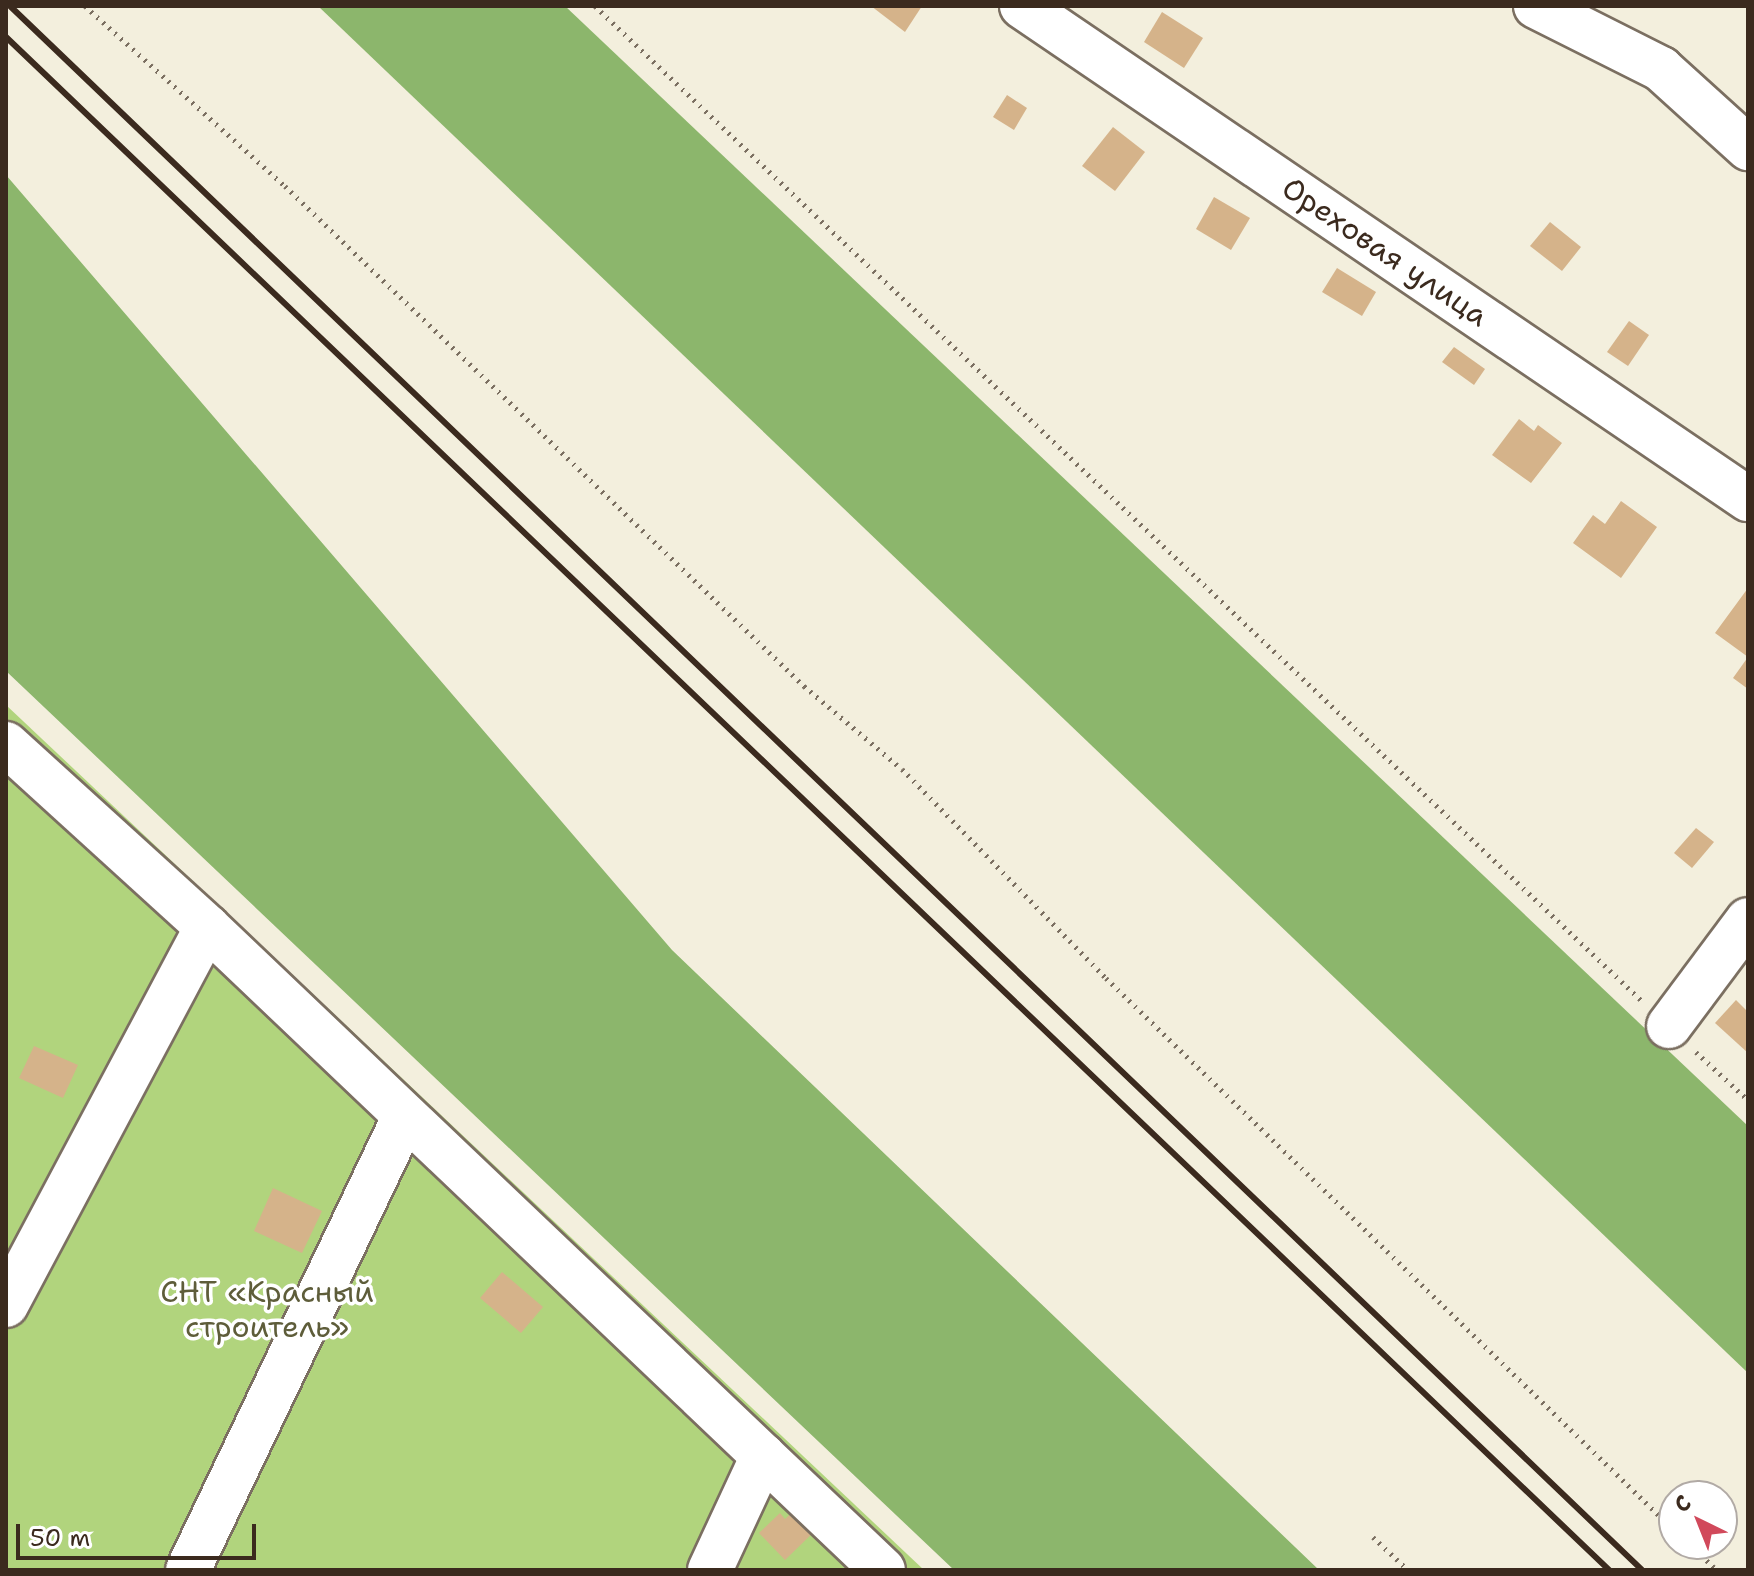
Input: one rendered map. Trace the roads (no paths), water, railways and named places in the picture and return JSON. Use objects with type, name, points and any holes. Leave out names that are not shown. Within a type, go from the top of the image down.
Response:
[{"type":"street","name":"Ореховая улица","points":[[1022,6],[1748,499]]},
{"type":"street","points":[[1536,6],[1661,69],[1748,148]]},
{"type":"street","points":[[6,744],[207,927],[404,1118],[883,1570]]},
{"type":"street","points":[[1669,1026],[1748,920]]},
{"type":"street","points":[[6,1305],[207,927]]},
{"type":"street","points":[[188,1570],[404,1118]]},
{"type":"street","points":[[710,1570],[763,1456]]},
{"type":"railway","points":[[10,6],[1642,1570]]},
{"type":"railway","points":[[6,37],[1609,1570]]},
{"type":"park label","name":"СНТ «Красный строитель»","points":[[267,1309]]}]
